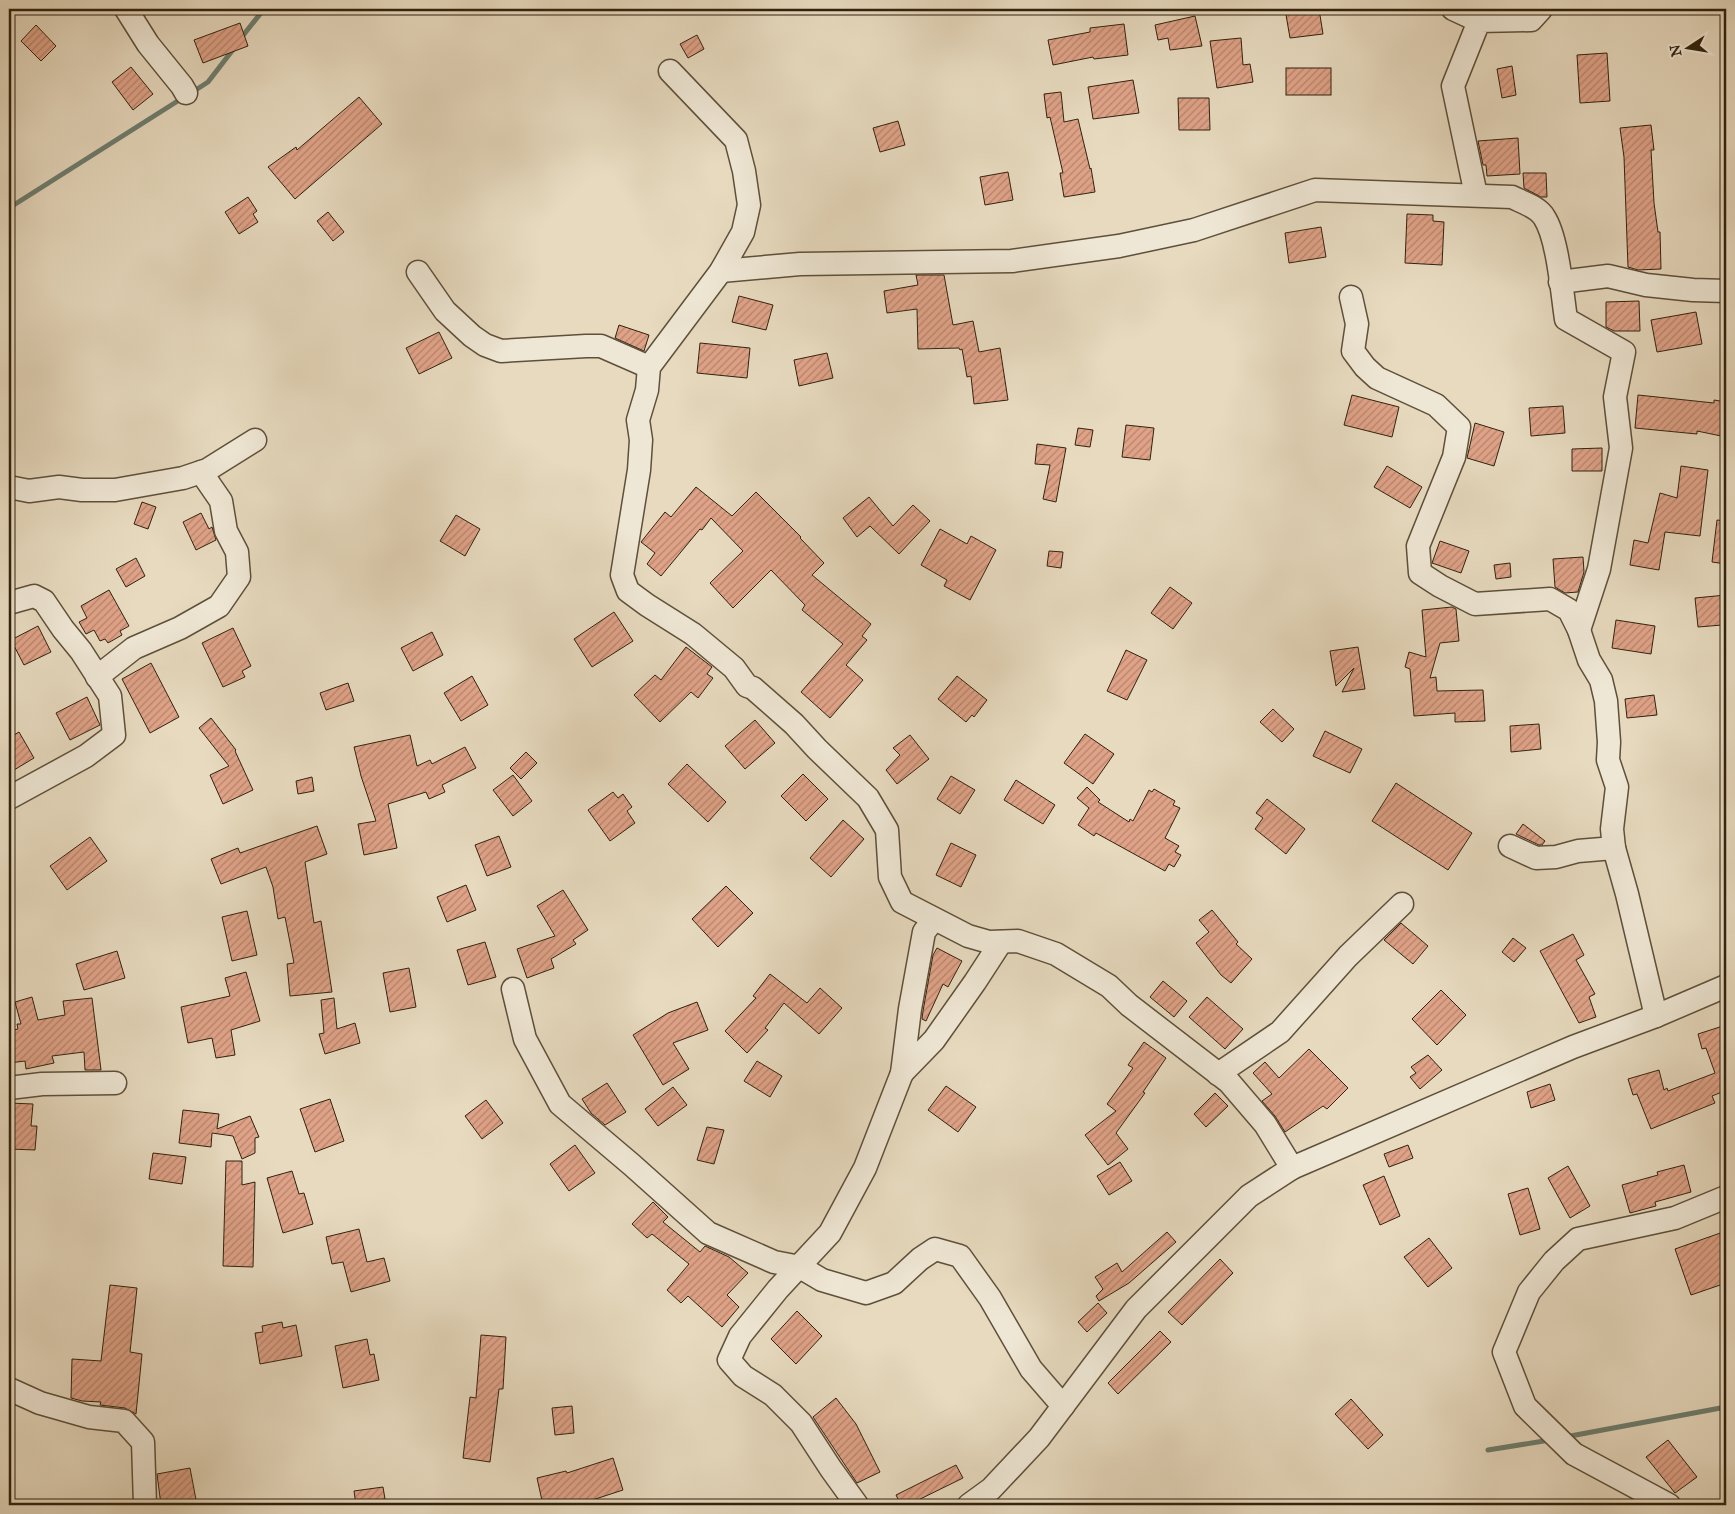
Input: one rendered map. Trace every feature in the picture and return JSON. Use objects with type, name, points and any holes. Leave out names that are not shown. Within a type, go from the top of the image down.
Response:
[{"type":"street","points":[[126,9],[148,44],[186,93]]},
{"type":"street","points":[[1453,9],[1479,21],[1530,20],[1541,9]]},
{"type":"street","points":[[1476,195],[1453,86],[1479,21]]},
{"type":"street","points":[[670,71],[736,140],[744,171],[749,205],[743,232],[721,271],[649,367],[647,390],[638,420],[641,440],[639,470],[622,575],[628,591],[693,634],[734,668],[748,686],[753,688],[794,724],[816,749],[868,798],[887,830],[890,877],[902,902],[968,936],[989,942],[1018,942],[1040,947],[1109,986],[1129,1005],[1229,1082],[1265,1124],[1292,1168]]},
{"type":"street","points":[[721,271],[800,264],[1012,261],[1119,246],[1194,230],[1315,190],[1512,197],[1531,206],[1544,216],[1554,239],[1566,319],[1624,352],[1614,397],[1621,448],[1599,569],[1580,630]]},
{"type":"street","points":[[418,272],[445,311],[472,336],[485,345],[501,351],[601,346],[649,367]]},
{"type":"street","points":[[1560,282],[1608,276],[1646,285],[1693,290],[1726,290]]},
{"type":"street","points":[[1351,297],[1357,324],[1353,351],[1365,367],[1377,378],[1436,404],[1459,427],[1454,457],[1418,546],[1420,573],[1440,586],[1475,604],[1550,599],[1569,610],[1580,630],[1589,660],[1600,680],[1606,701],[1608,760],[1617,787],[1612,829],[1614,848],[1656,1016]]},
{"type":"street","points":[[9,487],[29,491],[59,487],[82,490],[115,490],[183,478],[207,470],[255,440]]},
{"type":"street","points":[[98,676],[134,648],[180,628],[219,606],[239,577],[237,552],[226,531],[221,501],[201,472]]},
{"type":"street","points":[[9,603],[34,596],[44,601],[81,651],[110,696],[114,735],[86,756],[9,798]]},
{"type":"street","points":[[1510,846],[1536,858],[1556,857],[1578,851],[1614,848]]},
{"type":"street","points":[[1218,1074],[1280,1032],[1348,956],[1402,904]]},
{"type":"street","points":[[858,1505],[801,1424],[773,1395],[743,1376],[729,1360],[740,1336],[778,1289],[830,1233],[865,1168],[902,1073],[910,1009],[924,932],[934,919]]},
{"type":"street","points":[[902,1073],[934,1040],[1001,942]]},
{"type":"street","points":[[969,1505],[991,1489],[1039,1438],[1136,1309],[1250,1196],[1292,1168],[1573,1047],[1656,1016],[1726,986]]},
{"type":"street","points":[[513,989],[525,1039],[560,1104],[708,1233],[774,1262],[800,1267],[822,1280],[866,1293],[894,1283],[934,1249],[960,1256],[990,1298],[1032,1369],[1063,1406]]},
{"type":"street","points":[[9,1088],[42,1084],[115,1083]]},
{"type":"street","points":[[1669,1505],[1574,1454],[1525,1406],[1504,1352],[1530,1292],[1554,1261],[1578,1239],[1675,1218],[1726,1196]]},
{"type":"street","points":[[9,1389],[40,1403],[89,1417],[124,1421],[143,1442],[145,1505]]},
{"type":"building","points":[[1285,9],[1319,9],[1323,34],[1290,38]]},
{"type":"building","points":[[1195,16],[1202,46],[1170,50],[1168,38],[1158,40],[1155,25]]},
{"type":"building","points":[[240,23],[248,46],[203,63],[194,40]]},
{"type":"building","points":[[1124,24],[1128,55],[1094,59],[1093,57],[1053,65],[1048,40],[1090,32],[1090,28]]},
{"type":"building","points":[[36,25],[56,46],[41,61],[21,41]]},
{"type":"building","points":[[697,35],[704,49],[688,58],[680,44]]},
{"type":"building","points":[[1241,38],[1243,65],[1250,64],[1253,82],[1217,88],[1210,41]]},
{"type":"building","points":[[1607,53],[1610,101],[1580,103],[1577,55]]},
{"type":"building","points":[[1512,66],[1516,95],[1502,98],[1497,69]]},
{"type":"building","points":[[131,67],[153,94],[133,110],[112,82]]},
{"type":"building","points":[[1286,68],[1331,68],[1331,95],[1286,95]]},
{"type":"building","points":[[1133,80],[1139,113],[1093,119],[1088,87]]},
{"type":"building","points":[[1061,92],[1064,122],[1078,119],[1091,168],[1095,192],[1064,197],[1060,173],[1063,173],[1050,117],[1047,118],[1044,94]]},
{"type":"building","points":[[359,97],[382,124],[295,199],[268,167],[296,147],[297,150]]},
{"type":"building","points":[[1178,98],[1209,98],[1210,130],[1179,130]]},
{"type":"building","points":[[898,121],[905,145],[880,152],[873,128]]},
{"type":"building","points":[[1651,125],[1654,150],[1651,150],[1654,203],[1658,232],[1660,232],[1661,269],[1638,270],[1628,267],[1624,157],[1620,128]]},
{"type":"building","points":[[1518,138],[1520,174],[1487,176],[1486,165],[1483,165],[1478,141]]},
{"type":"building","points":[[1008,172],[1013,200],[985,205],[980,177]]},
{"type":"building","points":[[1523,173],[1546,173],[1547,197],[1541,197],[1524,188]]},
{"type":"building","points":[[248,197],[257,211],[253,214],[258,222],[239,234],[225,212]]},
{"type":"building","points":[[328,212],[344,232],[333,241],[317,221]]},
{"type":"building","points":[[1407,214],[1433,215],[1433,221],[1444,222],[1442,265],[1405,263]]},
{"type":"building","points":[[1321,227],[1326,257],[1289,263],[1285,233]]},
{"type":"building","points":[[916,275],[944,275],[953,325],[973,321],[979,352],[1000,348],[1008,400],[974,404],[971,376],[967,377],[962,349],[918,349],[917,309],[887,313],[884,291],[918,285]]},
{"type":"building","points":[[739,296],[773,305],[766,330],[732,322]]},
{"type":"building","points":[[1639,301],[1640,331],[1614,331],[1606,327],[1606,302]]},
{"type":"building","points":[[1696,312],[1702,344],[1657,352],[1651,320]]},
{"type":"building","points":[[619,325],[649,335],[644,351],[615,338]]},
{"type":"building","points":[[439,332],[452,358],[419,374],[406,348]]},
{"type":"building","points":[[700,343],[750,348],[747,378],[697,373]]},
{"type":"building","points":[[827,353],[833,378],[799,386],[794,360]]},
{"type":"building","points":[[1352,395],[1399,407],[1392,437],[1344,425]]},
{"type":"building","points":[[1638,395],[1714,403],[1714,400],[1726,402],[1726,437],[1697,431],[1697,434],[1635,428]]},
{"type":"building","points":[[1563,406],[1565,433],[1531,436],[1529,408]]},
{"type":"building","points":[[1475,423],[1504,432],[1494,466],[1467,458]]},
{"type":"building","points":[[1126,425],[1154,428],[1150,460],[1122,457]]},
{"type":"building","points":[[1078,428],[1093,430],[1090,447],[1075,445]]},
{"type":"building","points":[[1037,444],[1066,448],[1056,502],[1043,499],[1050,465],[1035,464]]},
{"type":"building","points":[[1602,448],[1602,471],[1572,471],[1572,449]]},
{"type":"building","points":[[1387,466],[1422,487],[1410,508],[1374,487]]},
{"type":"building","points":[[1681,466],[1708,470],[1700,536],[1665,532],[1659,570],[1630,565],[1634,540],[1648,543],[1660,493],[1677,498]]},
{"type":"building","points":[[696,487],[732,516],[756,492],[824,563],[812,575],[871,624],[862,636],[867,640],[846,665],[863,680],[830,718],[801,692],[843,644],[802,610],[805,605],[771,570],[733,608],[710,583],[743,551],[711,518],[661,576],[647,564],[655,553],[641,542],[665,512],[671,517]]},
{"type":"building","points":[[869,497],[893,526],[913,505],[930,521],[899,554],[870,526],[857,537],[843,518]]},
{"type":"building","points":[[142,502],[156,507],[148,529],[134,524]]},
{"type":"building","points":[[201,513],[209,529],[212,527],[216,540],[196,550],[183,522]]},
{"type":"building","points":[[456,515],[480,529],[465,556],[440,541]]},
{"type":"building","points":[[1717,520],[1726,521],[1726,564],[1712,562]]},
{"type":"building","points":[[940,529],[967,544],[971,536],[996,550],[970,600],[944,586],[947,580],[921,565]]},
{"type":"building","points":[[1440,541],[1469,551],[1461,573],[1432,563]]},
{"type":"building","points":[[1049,551],[1063,552],[1061,568],[1047,566]]},
{"type":"building","points":[[1583,557],[1584,572],[1578,592],[1565,593],[1555,587],[1553,559]]},
{"type":"building","points":[[136,558],[145,576],[126,587],[116,569]]},
{"type":"building","points":[[1510,563],[1511,577],[1496,579],[1494,565]]},
{"type":"building","points":[[1170,587],[1192,603],[1173,629],[1151,613]]},
{"type":"building","points":[[109,590],[129,626],[120,631],[122,635],[108,643],[105,639],[100,641],[94,630],[86,634],[79,622],[87,618],[81,606]]},
{"type":"building","points":[[1726,595],[1726,623],[1698,627],[1695,598]]},
{"type":"building","points":[[1452,607],[1456,609],[1459,641],[1440,643],[1430,678],[1436,677],[1437,691],[1483,690],[1485,721],[1455,722],[1455,713],[1414,716],[1410,669],[1405,667],[1409,652],[1426,657],[1422,610]]},
{"type":"building","points":[[614,612],[633,641],[592,667],[574,639]]},
{"type":"building","points":[[1616,620],[1655,626],[1651,654],[1612,648]]},
{"type":"building","points":[[38,626],[51,652],[24,665],[11,640]]},
{"type":"building","points":[[233,628],[251,666],[242,671],[245,677],[223,687],[202,643]]},
{"type":"building","points":[[432,632],[443,655],[413,671],[401,648]]},
{"type":"building","points":[[686,647],[712,667],[707,674],[713,678],[698,698],[691,692],[660,722],[634,695],[655,675],[661,680]]},
{"type":"building","points":[[1358,647],[1365,689],[1342,692],[1354,668],[1336,686],[1330,651]]},
{"type":"building","points":[[1126,650],[1147,660],[1127,700],[1107,691]]},
{"type":"building","points":[[151,663],[179,717],[150,733],[122,679]]},
{"type":"building","points":[[472,676],[488,705],[461,721],[444,693]]},
{"type":"building","points":[[957,676],[987,700],[974,717],[972,715],[966,722],[938,699]]},
{"type":"building","points":[[348,683],[354,701],[326,710],[320,693]]},
{"type":"building","points":[[1654,695],[1657,715],[1627,718],[1625,699]]},
{"type":"building","points":[[87,697],[100,725],[70,740],[56,713]]},
{"type":"building","points":[[1273,709],[1294,729],[1282,742],[1260,722]]},
{"type":"building","points":[[211,718],[236,750],[253,790],[223,804],[210,775],[229,766],[199,728]]},
{"type":"building","points":[[755,720],[775,743],[745,769],[725,746]]},
{"type":"building","points":[[1539,724],[1541,749],[1511,752],[1510,726]]},
{"type":"building","points":[[1325,731],[1362,749],[1350,773],[1313,756]]},
{"type":"building","points":[[19,732],[34,758],[9,773],[9,738]]},
{"type":"building","points":[[1085,734],[1114,754],[1093,784],[1064,763]]},
{"type":"building","points":[[410,735],[417,766],[430,760],[432,764],[465,747],[476,768],[442,785],[445,792],[429,799],[426,792],[388,804],[397,848],[364,855],[358,824],[376,821],[361,776],[354,747]]},
{"type":"building","points":[[910,735],[929,759],[897,784],[886,770],[900,755],[893,748]]},
{"type":"building","points":[[526,752],[537,763],[521,779],[510,768]]},
{"type":"building","points":[[687,764],[726,802],[708,822],[668,784]]},
{"type":"building","points":[[803,774],[828,799],[806,821],[781,796]]},
{"type":"building","points":[[513,775],[532,801],[513,816],[493,790]]},
{"type":"building","points":[[951,776],[975,790],[960,814],[937,799]]},
{"type":"building","points":[[312,777],[314,791],[298,794],[296,781]]},
{"type":"building","points":[[1016,780],[1055,805],[1043,824],[1004,800]]},
{"type":"building","points":[[1396,783],[1472,833],[1448,870],[1372,821]]},
{"type":"building","points":[[1087,787],[1100,800],[1098,802],[1129,822],[1130,819],[1133,821],[1149,790],[1152,792],[1154,789],[1175,801],[1173,805],[1180,808],[1165,838],[1179,846],[1175,852],[1181,855],[1174,867],[1169,864],[1165,871],[1096,833],[1094,836],[1078,825],[1089,808],[1077,798]]},
{"type":"building","points":[[613,792],[618,798],[623,794],[632,807],[627,811],[635,823],[610,841],[588,810]]},
{"type":"building","points":[[1267,799],[1305,829],[1286,854],[1255,829],[1263,818],[1256,813]]},
{"type":"building","points":[[843,820],[864,839],[831,877],[810,858]]},
{"type":"building","points":[[1523,824],[1545,841],[1542,845],[1516,834]]},
{"type":"building","points":[[317,826],[327,854],[305,862],[314,923],[321,921],[332,992],[290,996],[287,964],[294,963],[285,917],[278,919],[273,887],[266,867],[221,884],[211,859],[238,848],[240,853]]},
{"type":"building","points":[[499,836],[511,867],[487,876],[475,845]]},
{"type":"building","points":[[90,837],[107,861],[67,890],[50,866]]},
{"type":"building","points":[[951,843],[976,855],[961,887],[936,875]]},
{"type":"building","points":[[466,885],[476,910],[447,922],[437,897]]},
{"type":"building","points":[[726,886],[753,913],[718,947],[692,919]]},
{"type":"building","points":[[563,890],[588,930],[573,940],[576,944],[551,959],[554,968],[527,978],[517,949],[555,936],[537,906]]},
{"type":"building","points":[[1212,910],[1238,942],[1236,944],[1252,959],[1231,983],[1221,975],[1196,943],[1209,932],[1199,920]]},
{"type":"building","points":[[247,911],[257,955],[232,961],[222,917]]},
{"type":"building","points":[[1401,923],[1428,946],[1413,964],[1384,940]]},
{"type":"building","points":[[1573,934],[1584,955],[1576,960],[1595,994],[1589,997],[1596,1017],[1579,1023],[1540,951]]},
{"type":"building","points":[[1513,938],[1526,948],[1514,962],[1502,952]]},
{"type":"building","points":[[485,942],[496,977],[468,985],[457,950]]},
{"type":"building","points":[[937,948],[962,961],[948,987],[943,984],[926,1021],[922,1019],[923,1011],[933,955]]},
{"type":"building","points":[[117,951],[125,978],[84,990],[76,964]]},
{"type":"building","points":[[409,968],[416,1007],[390,1012],[383,973]]},
{"type":"building","points":[[246,972],[260,1021],[231,1030],[235,1055],[216,1058],[212,1038],[188,1043],[181,1007],[230,996],[225,978]]},
{"type":"building","points":[[770,974],[807,1003],[820,988],[842,1008],[819,1034],[784,1003],[765,1028],[768,1030],[747,1053],[725,1031],[756,998],[753,996]]},
{"type":"building","points":[[1163,981],[1187,1001],[1174,1017],[1150,997]]},
{"type":"building","points":[[1441,990],[1466,1015],[1437,1045],[1412,1019]]},
{"type":"building","points":[[32,997],[38,1020],[65,1015],[63,1001],[92,998],[101,1070],[85,1070],[84,1052],[52,1056],[54,1063],[26,1069],[25,1061],[9,1063],[9,1031],[18,1029],[17,1024],[21,1024],[15,1002]]},
{"type":"building","points":[[1207,997],[1243,1029],[1225,1049],[1189,1017]]},
{"type":"building","points":[[334,998],[337,1029],[355,1023],[360,1043],[325,1054],[319,1034],[324,1033],[321,1000]]},
{"type":"building","points":[[697,1002],[708,1030],[673,1043],[689,1069],[663,1085],[633,1035],[668,1013]]},
{"type":"building","points":[[1726,1025],[1726,1098],[1724,1099],[1722,1092],[1712,1096],[1715,1103],[1651,1129],[1637,1094],[1633,1095],[1628,1079],[1659,1070],[1664,1090],[1667,1088],[1668,1091],[1715,1073],[1706,1048],[1702,1049],[1698,1034]]},
{"type":"building","points":[[1144,1042],[1166,1058],[1143,1092],[1145,1093],[1116,1133],[1128,1149],[1108,1165],[1085,1135],[1116,1111],[1107,1104],[1133,1068],[1128,1065]]},
{"type":"building","points":[[1309,1049],[1348,1088],[1327,1109],[1323,1106],[1285,1132],[1275,1116],[1262,1101],[1272,1094],[1253,1073],[1265,1062],[1279,1078]]},
{"type":"building","points":[[1428,1055],[1442,1070],[1420,1089],[1410,1077],[1416,1073],[1411,1067]]},
{"type":"building","points":[[757,1061],[782,1076],[770,1097],[744,1081]]},
{"type":"building","points":[[607,1083],[626,1112],[605,1125],[591,1113],[582,1099]]},
{"type":"building","points":[[1550,1084],[1555,1100],[1531,1108],[1527,1092]]},
{"type":"building","points":[[946,1086],[976,1107],[958,1132],[928,1110]]},
{"type":"building","points":[[673,1087],[687,1105],[658,1126],[645,1109]]},
{"type":"building","points":[[1215,1093],[1228,1106],[1206,1127],[1194,1114]]},
{"type":"building","points":[[330,1099],[344,1141],[315,1152],[300,1109]]},
{"type":"building","points":[[486,1100],[503,1123],[482,1139],[465,1116]]},
{"type":"building","points":[[9,1103],[33,1104],[31,1126],[37,1126],[35,1150],[9,1149]]},
{"type":"building","points":[[183,1110],[219,1114],[217,1129],[250,1116],[259,1137],[255,1138],[255,1153],[242,1159],[233,1136],[212,1133],[211,1147],[179,1143]]},
{"type":"building","points":[[707,1127],[724,1130],[714,1164],[697,1160]]},
{"type":"building","points":[[575,1145],[595,1173],[569,1191],[550,1164]]},
{"type":"building","points":[[1408,1145],[1413,1158],[1389,1167],[1384,1154]]},
{"type":"building","points":[[153,1153],[186,1157],[182,1184],[149,1179]]},
{"type":"building","points":[[226,1161],[242,1161],[242,1185],[255,1182],[253,1267],[223,1266]]},
{"type":"building","points":[[1120,1162],[1132,1181],[1109,1195],[1097,1176]]},
{"type":"building","points":[[1684,1165],[1691,1192],[1655,1202],[1656,1206],[1630,1213],[1622,1185],[1658,1175],[1657,1172]]},
{"type":"building","points":[[1568,1166],[1590,1206],[1570,1218],[1548,1178]]},
{"type":"building","points":[[292,1171],[299,1194],[304,1193],[313,1224],[283,1233],[267,1178]]},
{"type":"building","points":[[1384,1176],[1400,1216],[1380,1225],[1363,1185]]},
{"type":"building","points":[[1528,1188],[1540,1229],[1520,1235],[1508,1194]]},
{"type":"building","points":[[653,1202],[668,1217],[663,1222],[700,1252],[705,1246],[729,1257],[748,1273],[727,1295],[739,1307],[722,1327],[688,1296],[681,1303],[667,1290],[689,1264],[652,1234],[647,1238],[632,1224]]},
{"type":"building","points":[[359,1229],[367,1262],[384,1258],[390,1281],[351,1292],[343,1262],[332,1264],[326,1237]]},
{"type":"building","points":[[1726,1231],[1726,1283],[1691,1295],[1675,1249]]},
{"type":"building","points":[[1167,1232],[1176,1242],[1129,1283],[1099,1301],[1096,1296],[1103,1289],[1095,1277],[1117,1263],[1122,1272]]},
{"type":"building","points":[[1429,1238],[1452,1268],[1428,1287],[1404,1257]]},
{"type":"building","points":[[1220,1259],[1233,1273],[1182,1325],[1168,1312]]},
{"type":"building","points":[[110,1285],[137,1288],[130,1352],[142,1354],[136,1414],[125,1408],[100,1405],[101,1402],[82,1401],[71,1398],[72,1359],[101,1361]]},
{"type":"building","points":[[1098,1303],[1107,1313],[1087,1332],[1078,1322]]},
{"type":"building","points":[[797,1311],[822,1336],[796,1364],[771,1339]]},
{"type":"building","points":[[282,1322],[283,1328],[296,1325],[302,1356],[260,1364],[255,1333],[263,1332],[262,1326]]},
{"type":"building","points":[[1160,1331],[1171,1342],[1118,1394],[1108,1383]]},
{"type":"building","points":[[481,1335],[506,1337],[503,1389],[499,1389],[490,1462],[463,1458],[470,1397],[476,1398]]},
{"type":"building","points":[[367,1339],[370,1355],[374,1354],[379,1380],[343,1388],[335,1346]]},
{"type":"building","points":[[836,1398],[856,1424],[880,1472],[857,1483],[813,1417]]},
{"type":"building","points":[[1351,1399],[1383,1435],[1368,1449],[1335,1414]]},
{"type":"building","points":[[572,1406],[574,1433],[555,1435],[552,1408]]},
{"type":"building","points":[[1668,1440],[1697,1477],[1675,1493],[1646,1457]]},
{"type":"building","points":[[613,1458],[623,1490],[577,1505],[543,1505],[537,1478],[566,1471],[567,1473]]},
{"type":"building","points":[[956,1465],[963,1478],[908,1505],[901,1505],[896,1495]]},
{"type":"building","points":[[190,1468],[197,1505],[161,1505],[157,1474]]},
{"type":"building","points":[[383,1487],[386,1505],[356,1505],[354,1491]]},
{"type":"waterway","points":[[241,38],[264,9]]},
{"type":"waterway","points":[[191,93],[208,82],[235,47]]},
{"type":"waterway","points":[[9,208],[184,97]]},
{"type":"waterway","points":[[1565,1437],[1726,1407]]},
{"type":"waterway","points":[[1488,1450],[1550,1440]]}]
